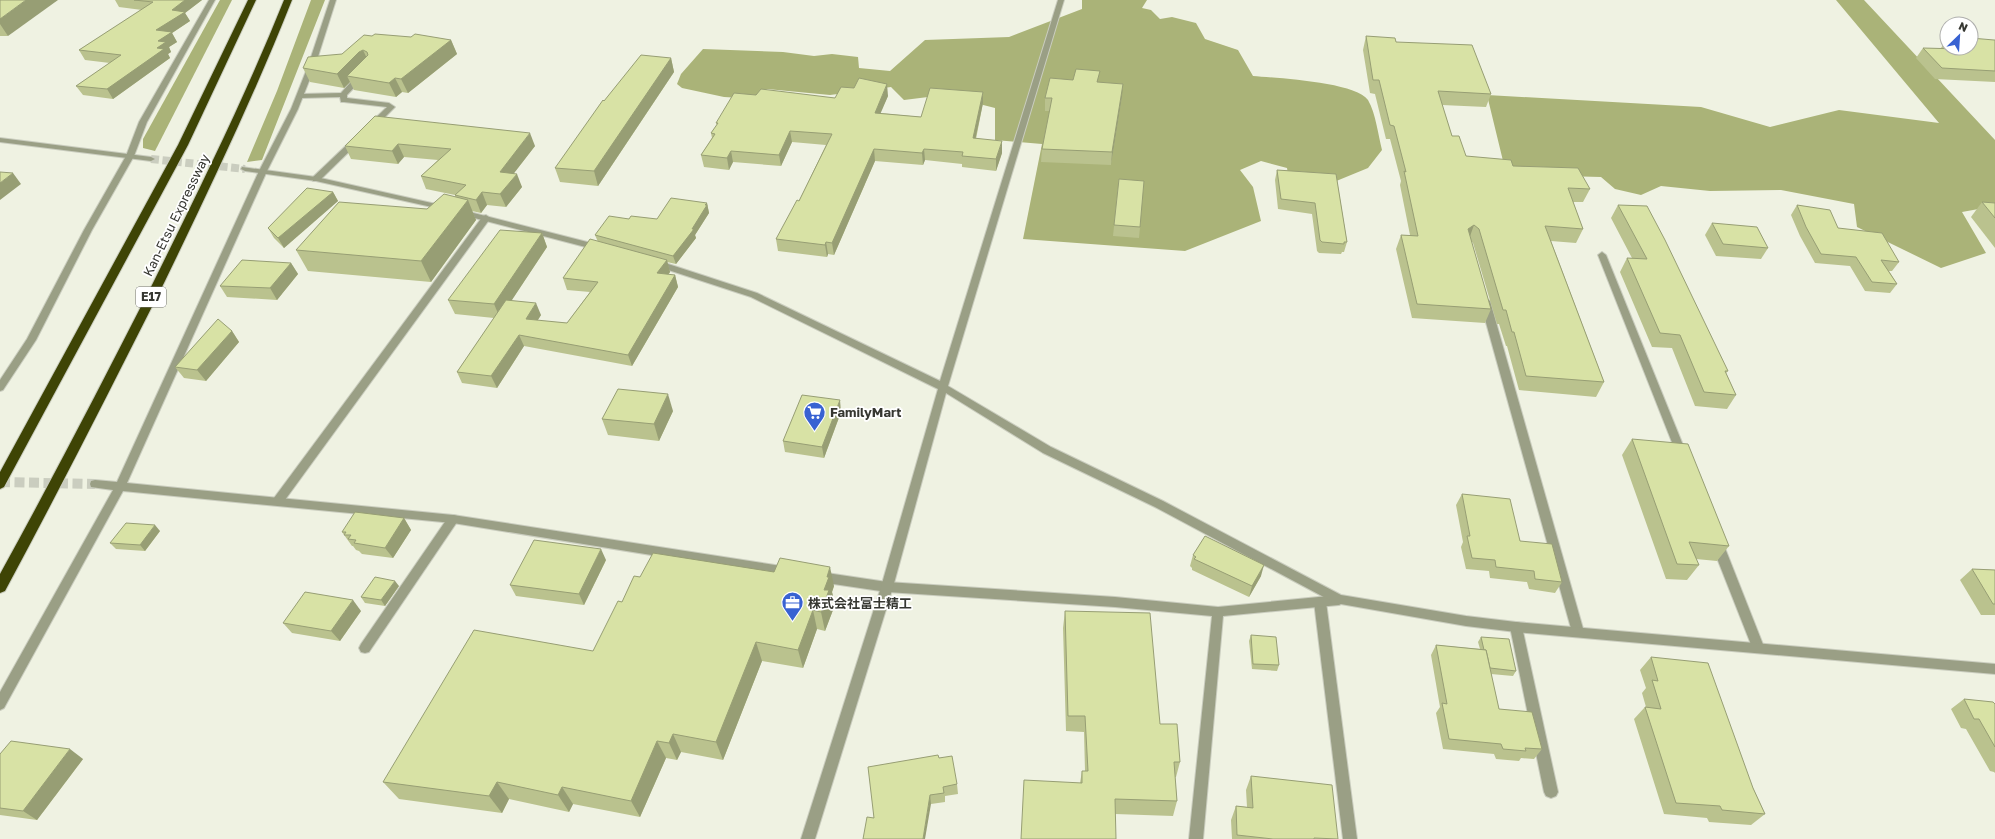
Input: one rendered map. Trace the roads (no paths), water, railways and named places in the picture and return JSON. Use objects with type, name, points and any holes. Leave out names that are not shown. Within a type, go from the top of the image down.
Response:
[{"type":"highway","name":"Kan-Etsu Expressway","points":[[0,484],[183,145],[252,0]]},
{"type":"highway","name":"Kan-Etsu Expressway","points":[[0,587],[136,327],[195,208],[265,60],[288,0]]},
{"type":"street","points":[[0,388],[31,340],[88,230],[130,156],[143,122],[212,0]]},
{"type":"street","points":[[0,704],[121,485],[263,171],[277,148],[301,96],[333,0]]},
{"type":"street","points":[[808,839],[886,588],[944,387],[1061,0]]},
{"type":"street","points":[[301,96],[343,95],[369,68]]},
{"type":"street","points":[[316,179],[391,107],[389,104],[344,100],[343,95]]},
{"type":"street","points":[[0,140],[151,159]]},
{"type":"street","points":[[245,169],[316,179],[486,218],[607,250]]},
{"type":"street","points":[[278,501],[486,218]]},
{"type":"street","points":[[1602,254],[1684,462]]},
{"type":"street","points":[[644,260],[754,294],[944,387],[1047,450],[1159,504],[1340,600]]},
{"type":"street","points":[[1481,289],[1578,632]]},
{"type":"street","points":[[95,484],[121,485],[453,519],[886,588],[1115,602],[1218,612],[1340,600],[1466,621],[1516,627],[1758,647],[1995,669]]},
{"type":"street","points":[[366,648],[453,519]]},
{"type":"street","points":[[1714,536],[1758,647]]},
{"type":"street","points":[[1320,602],[1350,839]]},
{"type":"street","points":[[1196,839],[1218,612]]},
{"type":"street","points":[[1516,627],[1551,792]]},
{"type":"tunnel","points":[[151,159],[245,169]]},
{"type":"tunnel","points":[[0,482],[95,484]]},
{"type":"place","name":"FamilyMart","points":[[815,432]]},
{"type":"place","name":"株式会社富士精工","points":[[793,622]]}]
